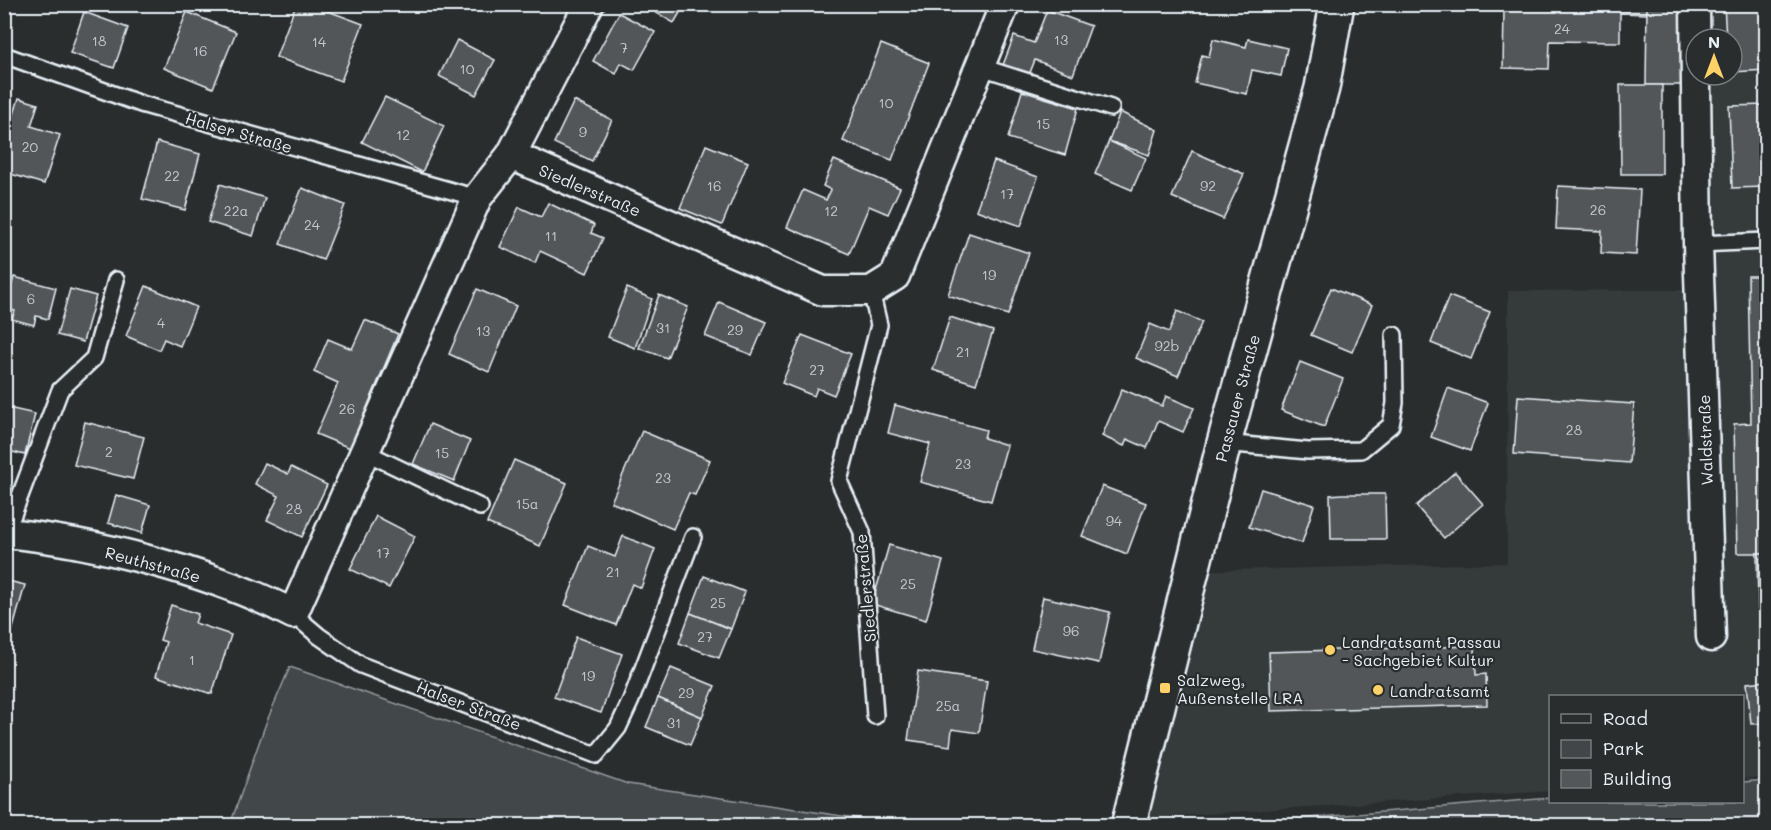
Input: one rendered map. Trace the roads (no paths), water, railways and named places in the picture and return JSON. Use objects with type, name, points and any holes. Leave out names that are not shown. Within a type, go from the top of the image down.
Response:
[{"type":"street","points":[[293,614],[477,198],[511,155],[589,4]]},
{"type":"street","points":[[871,291],[895,276],[1005,4]]},
{"type":"street","name":"Passauer Straße","points":[[1128,825],[1224,443],[1322,88],[1337,4]]},
{"type":"street","name":"Waldstraße","points":[[1695,4],[1698,244],[1711,637]]},
{"type":"street","name":"Siedlerstraße","points":[[511,155],[824,291],[871,291]]},
{"type":"street","name":"Reuthstraße","points":[[5,533],[55,540],[139,558],[256,594],[293,614]]},
{"type":"lane","name":"Halser Straße","points":[[4,55],[141,104],[477,198]]},
{"type":"lane","points":[[981,67],[1111,108]]},
{"type":"lane","points":[[1698,244],[1767,241]]},
{"type":"lane","name":"Reuthstraße","points":[[5,533],[60,390],[94,358],[116,280]]},
{"type":"lane","name":"Siedlerstraße","points":[[871,291],[879,325],[839,482],[862,532],[875,716]]},
{"type":"lane","points":[[1224,443],[1308,451],[1361,450],[1391,425],[1395,403],[1394,335]]},
{"type":"lane","points":[[365,452],[480,507]]},
{"type":"lane","name":"Halser Straße","points":[[293,614],[319,636],[361,665],[596,755],[618,728],[627,709],[693,537]]},
{"type":"place","name":"Landratsamt Passau - Sachgebiet Kultur","points":[[1330,650]]},
{"type":"place","name":"Salzweg, Außenstelle LRA","points":[[1165,688]]},
{"type":"place","name":"Landratsamt","points":[[1378,690]]}]
